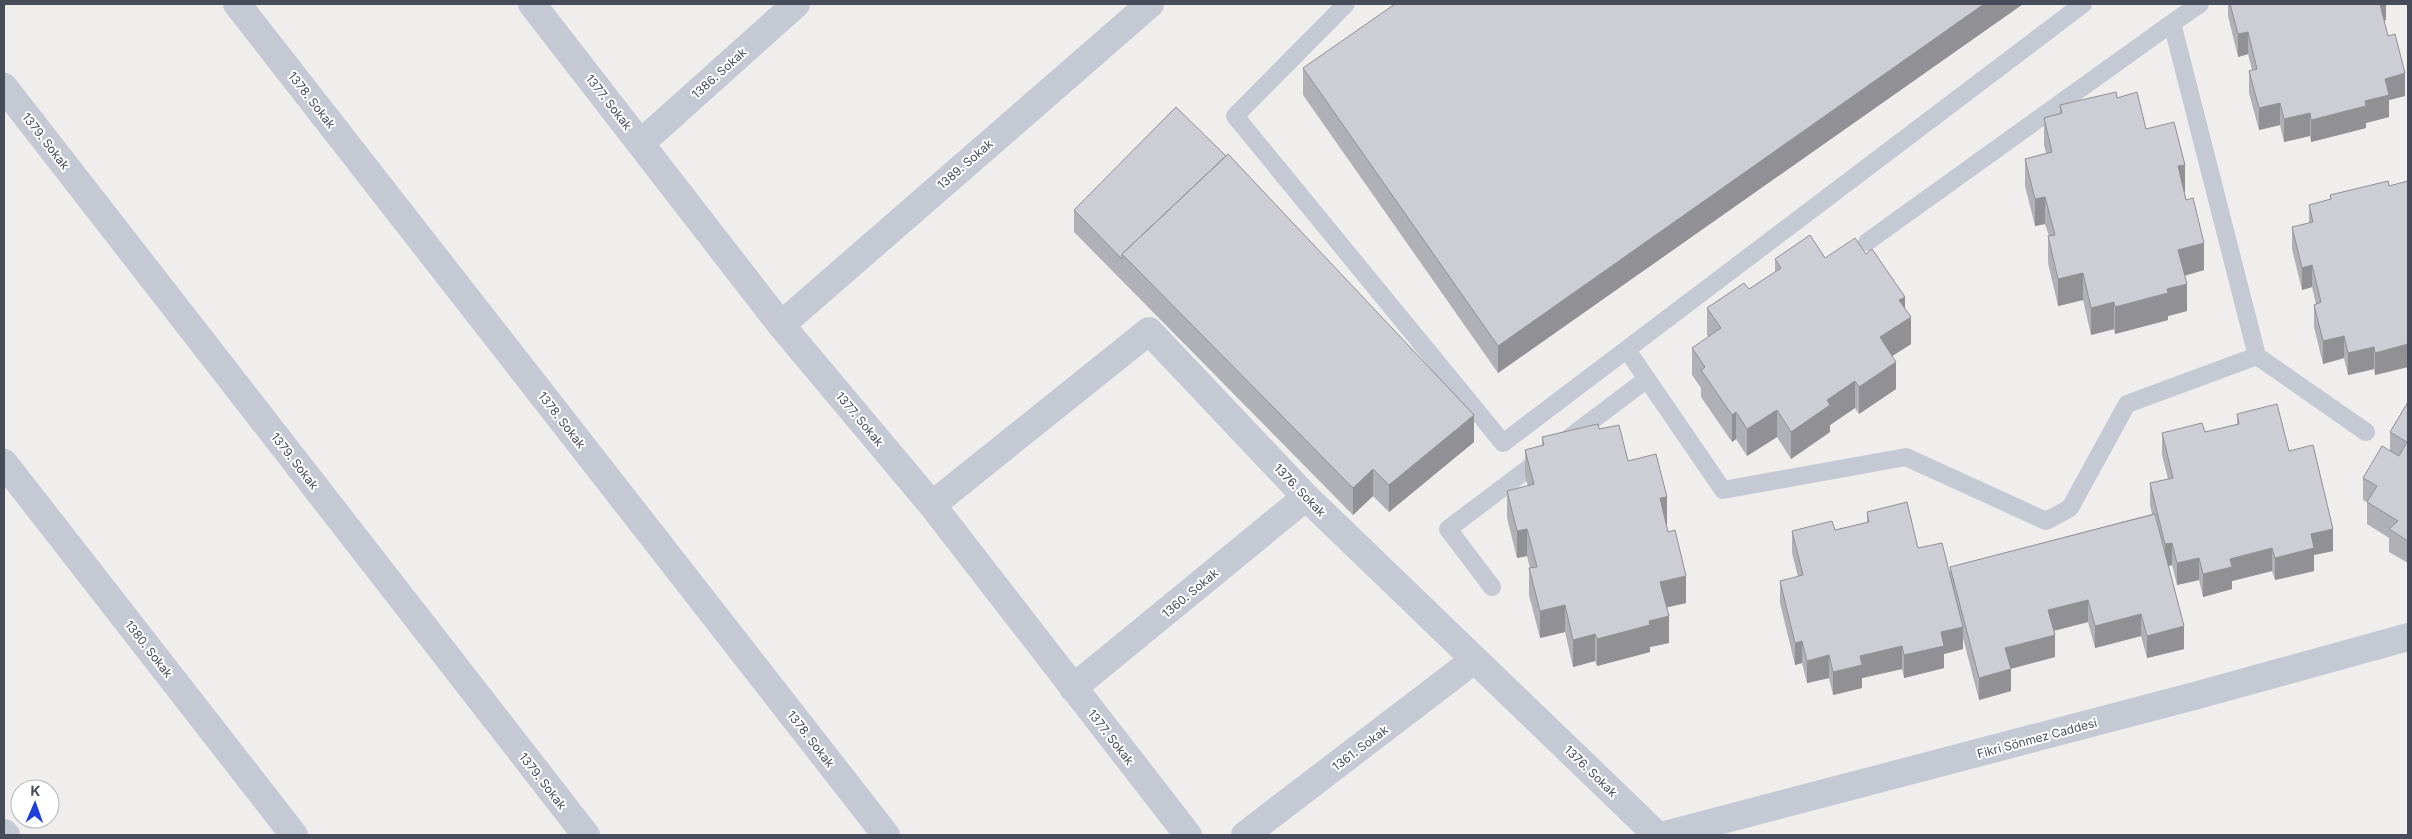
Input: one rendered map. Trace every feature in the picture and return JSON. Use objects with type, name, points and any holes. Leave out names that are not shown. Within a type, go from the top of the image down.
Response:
[{"type":"street","name":"1378. Sokak","points":[[237,4],[886,835]]},
{"type":"street","name":"1377. Sokak","points":[[532,4],[781,325],[932,505],[1188,835]]},
{"type":"street","name":"1386. Sokak","points":[[641,143],[796,4]]},
{"type":"street","name":"1389. Sokak","points":[[781,325],[1150,4]]},
{"type":"street","name":"1379. Sokak","points":[[4,87],[586,835]]},
{"type":"street","name":"1376. Sokak","points":[[932,505],[1149,331],[1306,497],[1657,835]]},
{"type":"street","name":"1380. Sokak","points":[[4,464],[294,835]]},
{"type":"street","name":"1360. Sokak","points":[[1074,688],[1306,497]]},
{"type":"street","name":"Fikri Sönmez Caddesi","points":[[1665,835],[2198,695],[2408,637]]},
{"type":"street","name":"1361. Sokak","points":[[1245,835],[1474,660]]},
{"type":"lane","points":[[1346,4],[1235,116],[1502,443],[2083,4]]},
{"type":"lane","points":[[1867,242],[2200,4]]},
{"type":"lane","points":[[2172,23],[2257,356],[2366,432]]},
{"type":"lane","points":[[1627,350],[1723,490],[1906,457],[2046,521],[2070,508],[2127,404],[2257,356]]},
{"type":"lane","points":[[1492,587],[1448,529],[1647,379]]},
{"type":"building","points":[[1395,4],[1984,4],[1498,346],[1303,68]]},
{"type":"building","points":[[2230,4],[2380,4],[2388,36],[2395,34],[2405,73],[2385,79],[2389,95],[2365,101],[2366,106],[2311,120],[2310,113],[2284,119],[2280,103],[2259,108],[2249,71],[2257,69],[2248,32],[2238,34]]},
{"type":"building","points":[[2116,92],[2117,98],[2137,92],[2146,129],[2174,122],[2185,165],[2178,166],[2186,200],[2193,198],[2204,243],[2178,250],[2187,284],[2167,289],[2168,293],[2115,307],[2114,302],[2091,308],[2083,273],[2058,279],[2048,236],[2055,235],[2045,197],[2035,199],[2025,159],[2052,152],[2044,118],[2062,113],[2060,105]]},
{"type":"building","points":[[1176,107],[1226,156],[1122,254],[1122,259],[1074,210]]},
{"type":"building","points":[[1228,154],[1474,415],[1389,485],[1373,469],[1353,488],[1122,254]]},
{"type":"building","points":[[2388,181],[2389,186],[2408,181],[2408,344],[2375,353],[2374,347],[2348,353],[2344,336],[2323,341],[2314,305],[2321,302],[2312,265],[2302,268],[2292,227],[2313,222],[2309,205],[2331,199],[2330,195]]},
{"type":"building","points":[[1810,235],[1825,258],[1855,238],[1866,254],[1872,249],[1905,297],[1899,300],[1911,317],[1880,337],[1896,362],[1859,387],[1855,381],[1827,400],[1830,405],[1791,432],[1777,410],[1747,429],[1736,412],[1732,415],[1701,370],[1705,367],[1692,348],[1721,328],[1707,308],[1744,283],[1749,289],[1781,268],[1775,259]]},
{"type":"building","points":[[2408,402],[2408,541],[2389,529],[2398,521],[2367,502],[2377,486],[2363,478],[2382,446],[2399,456],[2407,442],[2390,432]]},
{"type":"building","points":[[2277,404],[2289,451],[2313,445],[2333,529],[2311,534],[2314,548],[2275,558],[2272,548],[2230,559],[2232,567],[2203,574],[2199,558],[2177,563],[2172,543],[2165,544],[2150,483],[2173,478],[2162,433],[2202,423],[2205,432],[2239,424],[2237,414]]},
{"type":"building","points":[[1598,424],[1599,429],[1619,425],[1628,461],[1656,454],[1667,497],[1660,498],[1668,532],[1675,530],[1686,576],[1660,582],[1669,616],[1649,621],[1650,625],[1597,639],[1595,634],[1573,640],[1565,605],[1540,611],[1529,568],[1537,567],[1527,529],[1517,531],[1507,491],[1534,484],[1525,450],[1544,445],[1542,437]]},
{"type":"building","points":[[1907,502],[1918,548],[1942,543],[1963,627],[1941,632],[1944,646],[1904,655],[1902,646],[1860,656],[1862,665],[1833,672],[1829,655],[1807,661],[1802,641],[1795,643],[1780,581],[1803,575],[1792,531],[1832,521],[1835,530],[1869,522],[1867,512]]},
{"type":"building","points":[[2155,514],[2184,626],[2147,636],[2141,614],[2095,626],[2088,600],[2048,610],[2055,635],[2005,648],[2011,669],[1979,678],[1950,567]]}]
